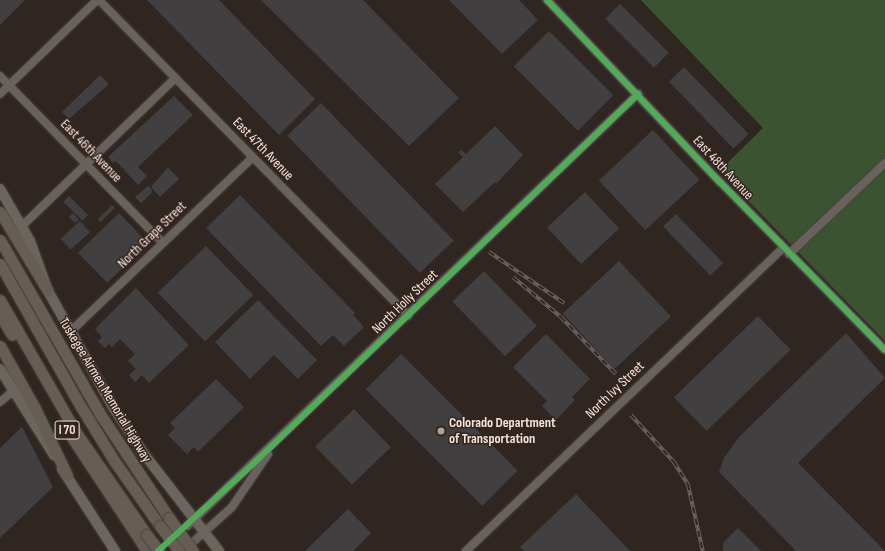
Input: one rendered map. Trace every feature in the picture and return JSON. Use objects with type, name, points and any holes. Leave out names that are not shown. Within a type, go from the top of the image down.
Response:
[{"type":"highway","points":[[0,212],[48,291]]},
{"type":"highway","name":"Tuskegee Airmen Memorial Highway","points":[[0,240],[78,377],[120,446],[193,551]]},
{"type":"highway","points":[[0,253],[78,377]]},
{"type":"highway","points":[[0,264],[84,413],[115,462],[179,551]]},
{"type":"highway","points":[[0,300],[77,434],[144,538],[159,551]]},
{"type":"highway","name":"I 70","points":[[0,316],[77,448],[144,538],[147,551]]},
{"type":"highway","points":[[0,346],[35,408],[67,475]]},
{"type":"main road","points":[[0,189],[22,226],[48,291],[70,332],[129,432],[191,523],[205,532],[219,551]]},
{"type":"main road","points":[[0,369],[115,551]]},
{"type":"street","name":"East 47th Avenue","points":[[98,0],[408,316]]},
{"type":"street","points":[[0,94],[98,0]]},
{"type":"street","name":"East 48th Avenue","points":[[547,0],[783,248],[885,350]]},
{"type":"street","name":"East 46th Avenue","points":[[0,76],[163,243]]},
{"type":"street","points":[[22,226],[175,78]]},
{"type":"street","name":"North Holly Street","points":[[191,523],[638,94]]},
{"type":"street","name":"North Grape Street","points":[[70,332],[252,157]]},
{"type":"street","points":[[789,254],[885,162]]},
{"type":"street","name":"North Ivy Street","points":[[466,551],[783,248]]},
{"type":"street","points":[[0,402],[13,391]]},
{"type":"street","name":"North Holly Street","points":[[183,551],[237,501],[276,442]]},
{"type":"green space","points":[[641,0],[885,0],[885,341],[719,171],[763,128]]},
{"type":"building","points":[[0,0],[25,0],[0,25]]},
{"type":"building","points":[[147,0],[219,0],[315,99],[279,135]]},
{"type":"building","points":[[261,0],[363,0],[459,98],[409,146]]},
{"type":"building","points":[[449,0],[519,0],[538,20],[502,54]]},
{"type":"building","points":[[620,4],[669,53],[654,68],[605,19]]},
{"type":"building","points":[[549,31],[613,95],[578,131],[514,66]]},
{"type":"building","points":[[684,67],[749,134],[733,148],[669,82]]},
{"type":"building","points":[[100,75],[109,84],[69,119],[62,112]]},
{"type":"building","points":[[174,96],[193,115],[138,167],[147,176],[138,185],[116,161],[113,163],[108,157]]},
{"type":"building","points":[[321,103],[454,240],[420,273],[287,136]]},
{"type":"building","points":[[495,126],[523,155],[496,184],[495,182],[463,212],[435,184],[463,157],[458,152],[461,150],[466,154]]},
{"type":"building","points":[[653,130],[699,180],[645,230],[599,180]]},
{"type":"building","points":[[168,167],[179,179],[160,197],[151,187]]},
{"type":"building","points":[[148,186],[152,190],[151,194],[141,203],[135,197]]},
{"type":"building","points":[[585,192],[619,229],[581,264],[547,227]]},
{"type":"building","points":[[240,195],[355,313],[353,315],[364,327],[344,346],[333,335],[321,346],[206,228]]},
{"type":"building","points":[[69,196],[88,215],[82,221],[63,202]]},
{"type":"building","points":[[112,205],[115,208],[101,222],[98,219]]},
{"type":"building","points":[[73,213],[79,220],[75,223],[69,217]]},
{"type":"building","points":[[119,213],[148,243],[107,283],[78,253]]},
{"type":"building","points":[[676,214],[723,263],[710,275],[663,227]]},
{"type":"building","points":[[80,221],[90,232],[71,250],[61,238]]},
{"type":"building","points":[[206,246],[253,295],[205,341],[158,293]]},
{"type":"building","points":[[619,261],[671,317],[615,369],[563,314]]},
{"type":"building","points":[[484,271],[537,326],[505,356],[452,302]]},
{"type":"building","points":[[136,288],[189,345],[149,383],[142,375],[135,382],[129,375],[136,369],[128,361],[135,354],[120,339],[112,347],[109,344],[105,348],[98,341],[102,337],[95,329]]},
{"type":"building","points":[[258,300],[317,360],[298,379],[274,355],[250,379],[215,342]]},
{"type":"building","points":[[758,316],[791,350],[706,431],[674,397]]},
{"type":"building","points":[[846,333],[885,378],[798,463],[885,551],[796,551],[719,472],[724,458],[739,437]]},
{"type":"building","points":[[546,334],[590,379],[572,397],[575,400],[556,420],[542,406],[547,401],[513,367]]},
{"type":"building","name":"Colorado Department of Transportation","points":[[401,354],[518,471],[482,506],[366,389]]},
{"type":"building","points":[[216,379],[244,407],[198,452],[194,447],[187,454],[168,435],[175,428],[170,423]]},
{"type":"building","points":[[354,409],[391,447],[352,485],[315,447]]},
{"type":"building","points":[[22,427],[53,487],[0,538],[0,448]]},
{"type":"building","points":[[576,494],[630,551],[524,551],[520,547]]},
{"type":"building","points":[[348,509],[371,533],[353,551],[305,551]]},
{"type":"building","points":[[738,528],[761,551],[723,551],[723,543]]},
{"type":"tunnel","points":[[158,551],[187,526]]},
{"type":"railway","points":[[489,252],[564,303]]},
{"type":"railway","points":[[513,277],[561,317],[616,374]]},
{"type":"railway","points":[[631,415],[674,462],[688,484],[703,551]]},
{"type":"cycle path","points":[[547,0],[720,182],[885,350]]},
{"type":"cycle path","points":[[158,551],[253,464],[638,94]]},
{"type":"place","name":"Colorado Department of Transportation","points":[[441,431]]}]
